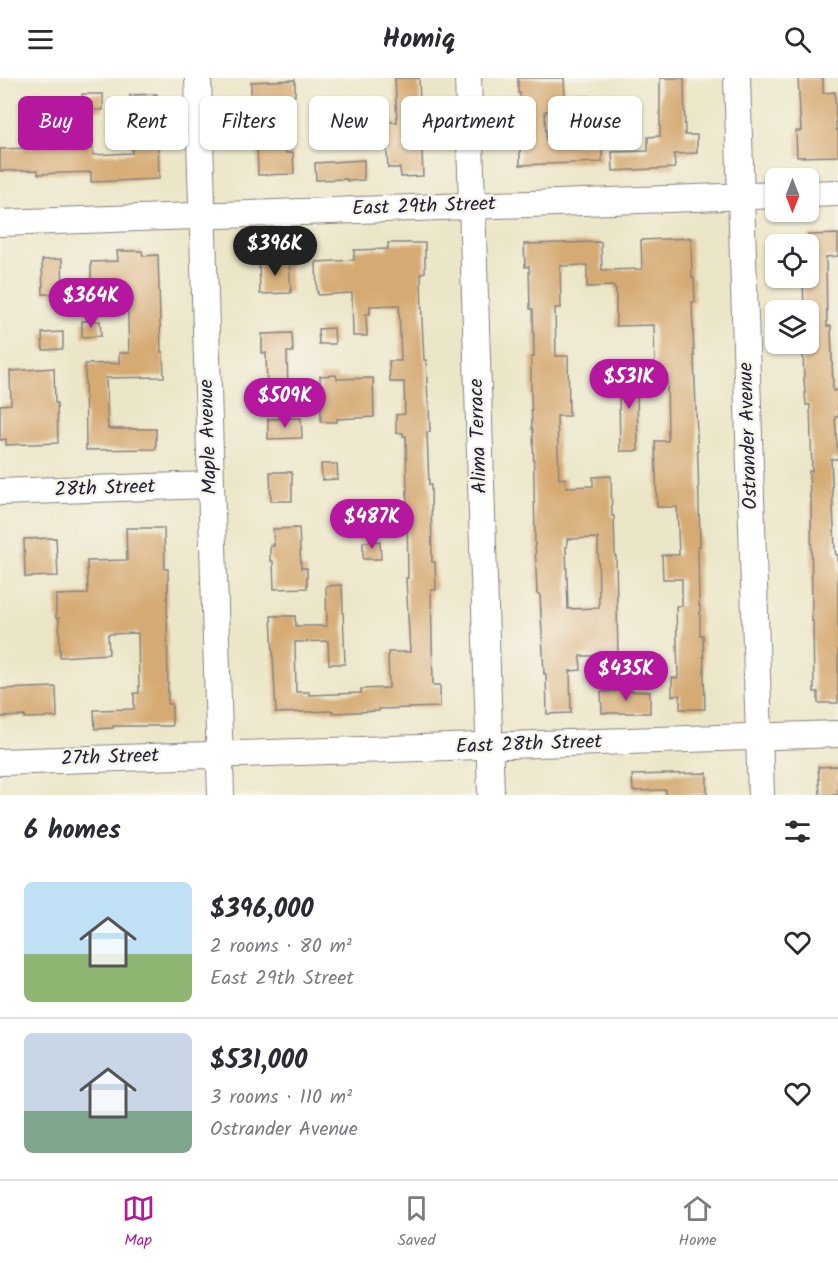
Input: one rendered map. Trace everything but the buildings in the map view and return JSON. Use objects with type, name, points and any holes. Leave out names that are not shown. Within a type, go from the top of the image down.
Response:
[{"type":"street","name":"Maple Avenue","points":[[198,78],[221,795]]},
{"type":"street","name":"Alima Terrace","points":[[468,78],[491,795]]},
{"type":"street","name":"Ostrander Avenue","points":[[737,78],[761,795]]},
{"type":"street","points":[[819,194],[838,193]]},
{"type":"street","name":"East 29th Street","points":[[0,223],[765,195]]},
{"type":"street","name":"28th Street","points":[[0,492],[210,485]]},
{"type":"street","name":"East 28th Street","points":[[219,755],[838,734]]},
{"type":"street","name":"27th Street","points":[[0,762],[219,755]]}]
